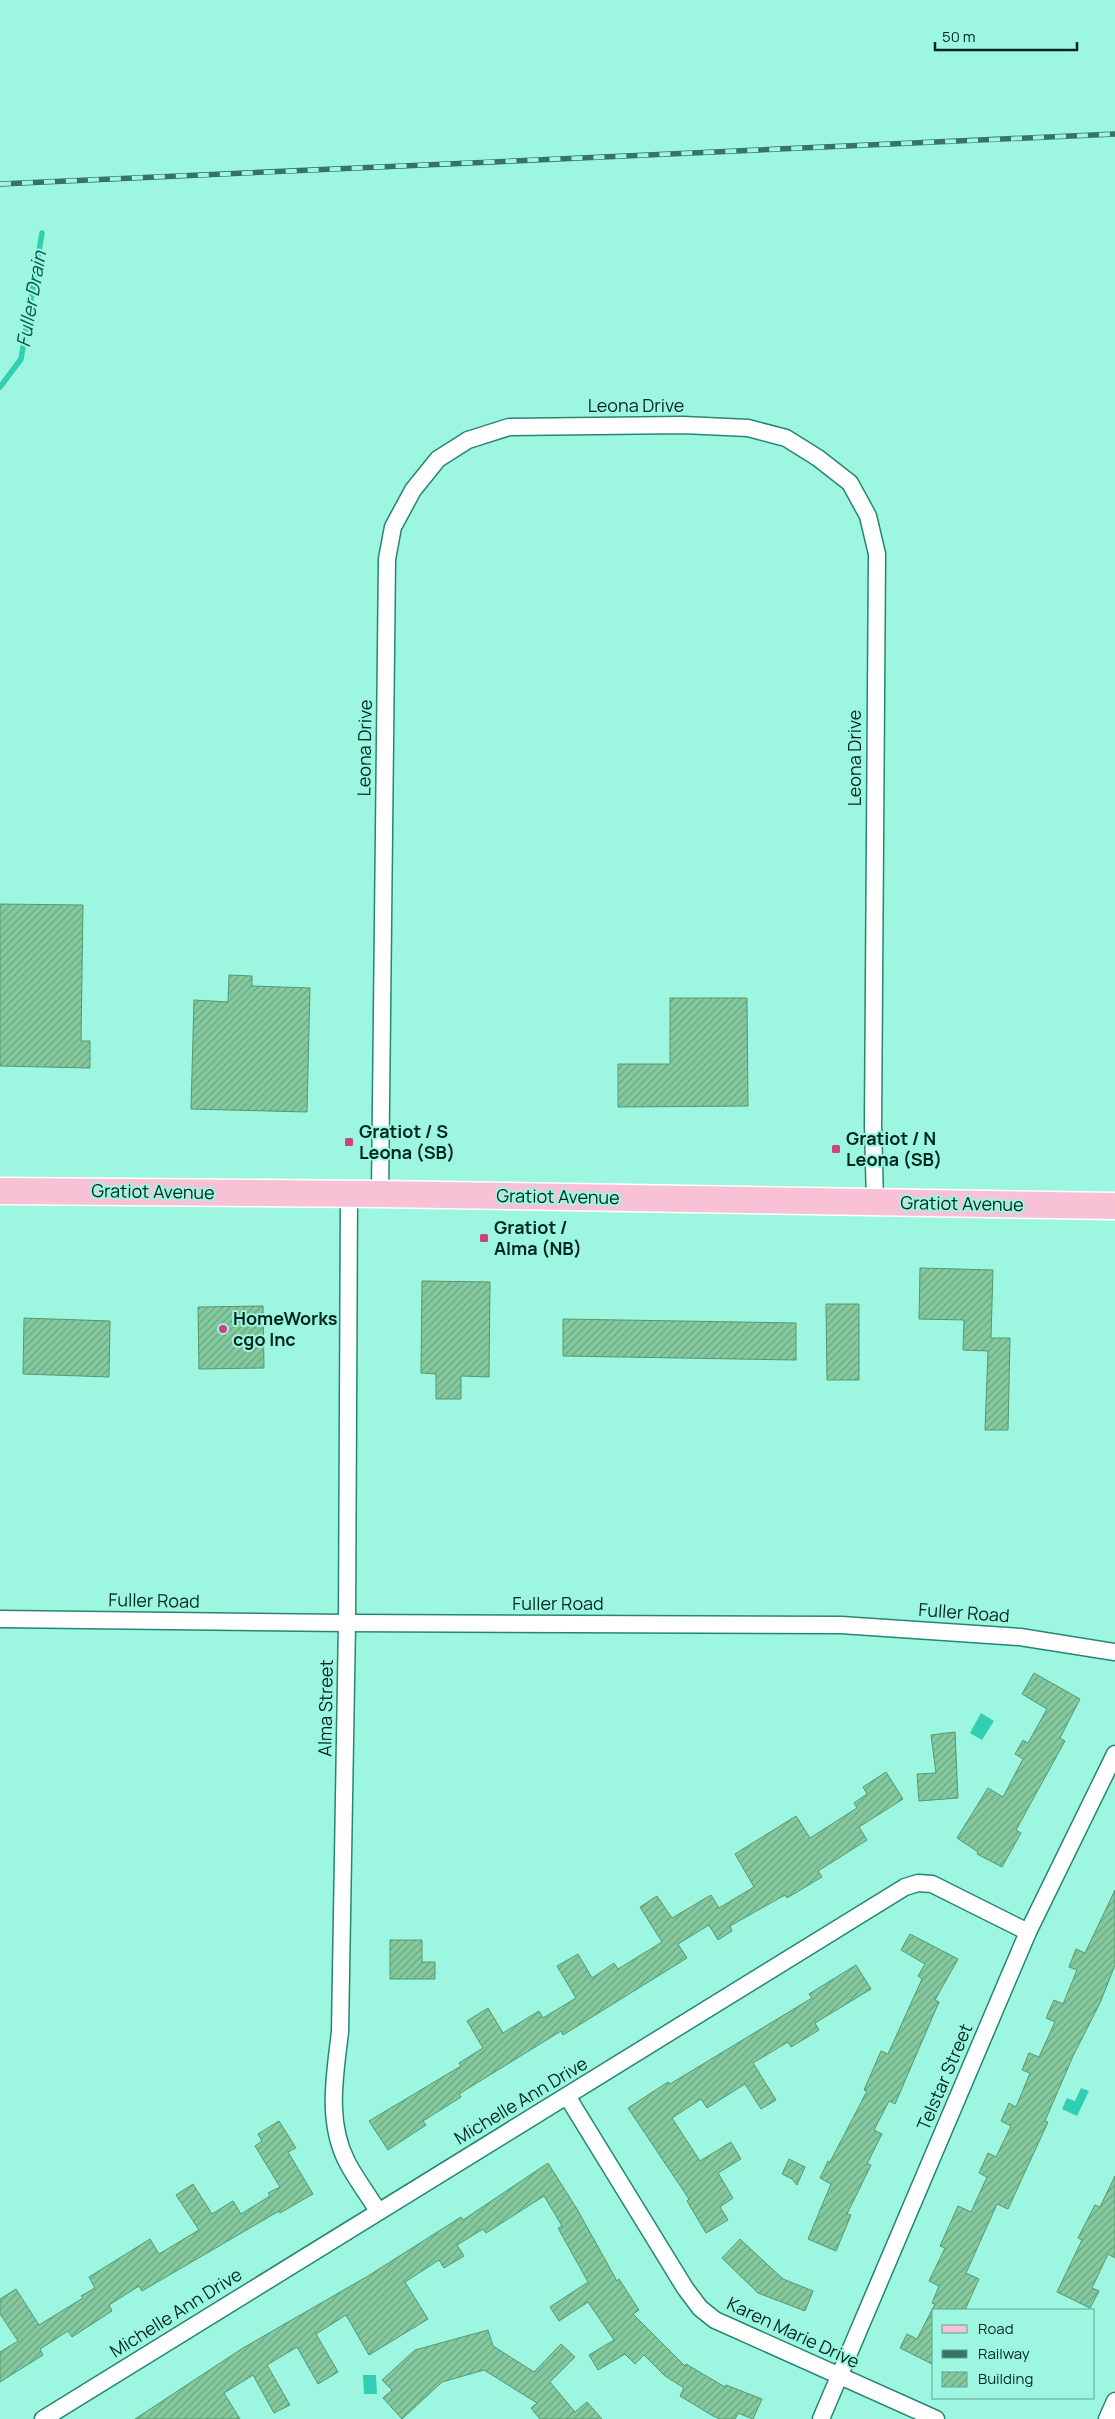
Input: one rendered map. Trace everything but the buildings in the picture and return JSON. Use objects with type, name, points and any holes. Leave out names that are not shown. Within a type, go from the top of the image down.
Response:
[{"type":"main road","name":"Gratiot Avenue","points":[[0,1191],[380,1194],[875,1204],[1115,1206]]},
{"type":"street","name":"Leona Drive","points":[[380,1194],[387,559],[394,527],[413,490],[438,459],[468,440],[509,427],[683,425],[748,428],[786,438],[818,458],[850,483],[868,516],[877,554],[873,1125],[875,1204]]},
{"type":"street","name":"Alma Street","points":[[349,1194],[347,1623],[340,2032],[334,2081],[334,2114],[339,2141],[347,2161],[378,2211]]},
{"type":"street","name":"Fuller Road","points":[[0,1619],[347,1623],[841,1625],[1020,1637],[1115,1652]]},
{"type":"street","name":"Telstar Street","points":[[821,2419],[1028,1932],[1115,1754]]},
{"type":"street","name":"Michelle Ann Drive","points":[[43,2419],[905,1887],[918,1883],[932,1884],[1028,1932]]},
{"type":"street","name":"Karen Marie Drive","points":[[567,2096],[685,2288],[700,2308],[715,2320],[840,2378],[936,2419]]},
{"type":"street","points":[[1107,2419],[1115,2401]]},
{"type":"shaded area","points":[[981,1713],[994,1721],[982,1740],[970,1733]]},
{"type":"shaded area","points":[[1081,2088],[1089,2091],[1077,2116],[1062,2109],[1067,2098],[1075,2101]]},
{"type":"shaded area","points":[[363,2375],[376,2375],[377,2394],[364,2394]]},
{"type":"waterway","name":"Fuller Drain","points":[[0,387],[21,359],[42,233]]},
{"type":"railway","points":[[0,184],[1115,134]]},
{"type":"place","name":"Gratiot / S Leona (SB)","points":[[349,1142]]},
{"type":"place","name":"Gratiot / N Leona (SB)","points":[[836,1149]]},
{"type":"place","name":"Gratiot / Alma (NB)","points":[[484,1238]]},
{"type":"place","name":"HomeWorks cgo Inc","points":[[223,1329]]}]
